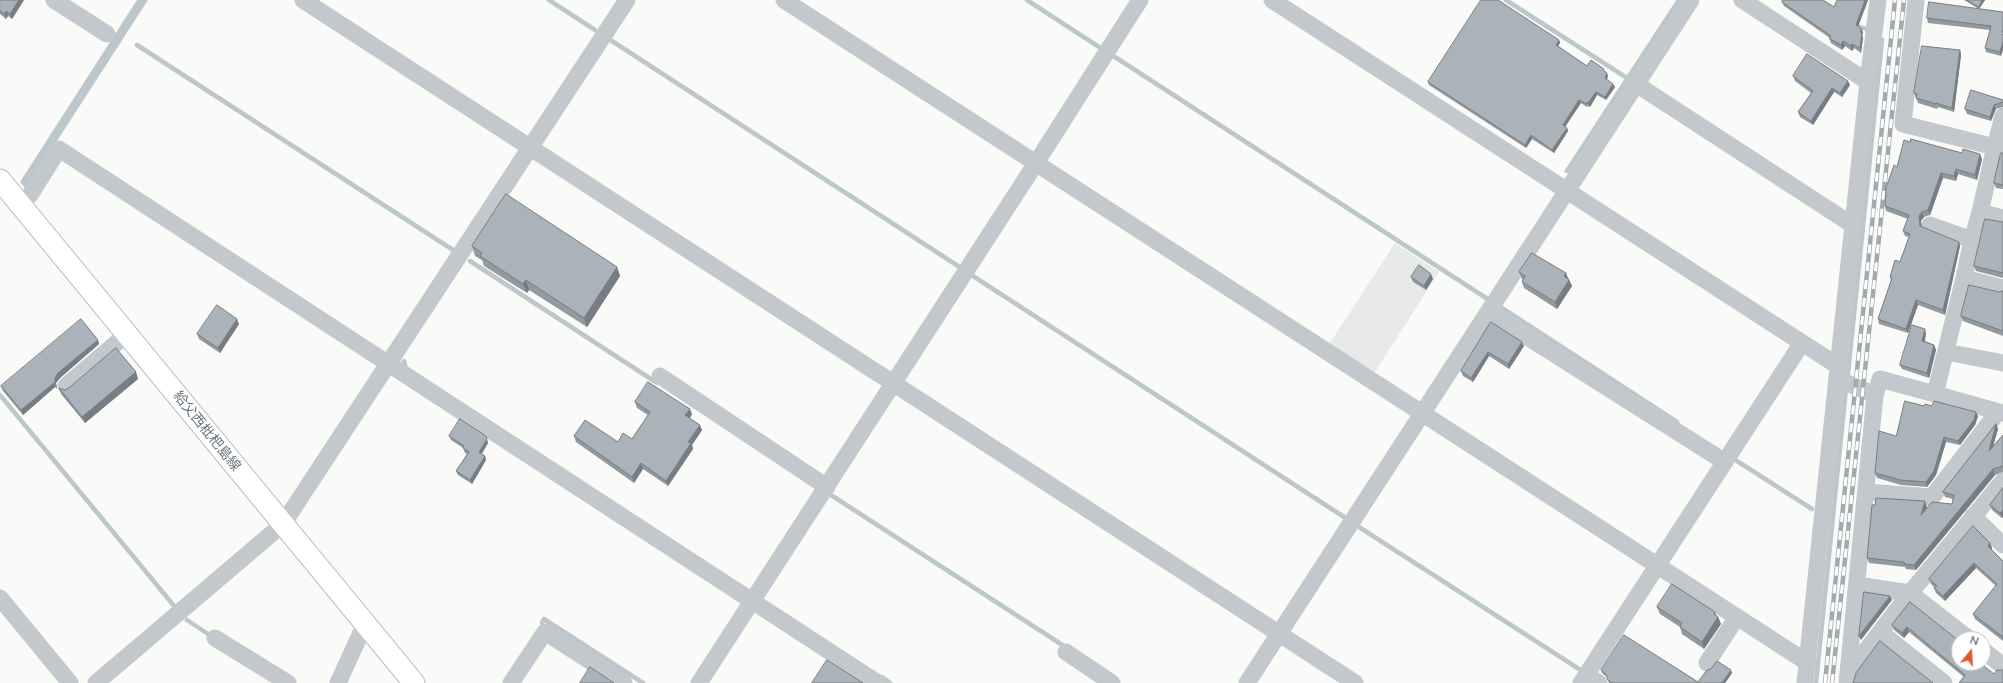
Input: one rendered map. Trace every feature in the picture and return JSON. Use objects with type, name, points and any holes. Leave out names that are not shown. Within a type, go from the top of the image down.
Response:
[{"type":"main road","name":"給父西枇杷島線","points":[[0,180],[414,683]]},
{"type":"street","points":[[54,0],[107,34]]},
{"type":"street","points":[[303,0],[1355,683]]},
{"type":"street","points":[[96,683],[283,524],[390,364],[627,0]]},
{"type":"street","points":[[784,0],[1808,663]]},
{"type":"street","points":[[699,683],[1140,0]]},
{"type":"street","points":[[1272,0],[1802,343],[1838,373],[1876,395]]},
{"type":"street","points":[[1247,683],[1691,0]]},
{"type":"street","points":[[1742,0],[1868,82]]},
{"type":"street","points":[[1806,683],[1868,82],[1878,0]]},
{"type":"street","points":[[1916,0],[1903,124],[1999,147]]},
{"type":"street","points":[[1636,84],[1854,226]]},
{"type":"street","points":[[1935,394],[1972,240],[1999,147],[2003,116]]},
{"type":"street","points":[[20,204],[30,195],[59,149],[878,683]]},
{"type":"street","points":[[1980,212],[2003,218]]},
{"type":"street","points":[[1930,225],[1972,240]]},
{"type":"street","points":[[1964,278],[2003,288]]},
{"type":"street","points":[[1488,312],[1725,462]]},
{"type":"street","points":[[66,386],[127,334]]},
{"type":"street","points":[[1589,680],[1658,565],[1802,343]]},
{"type":"street","points":[[1946,352],[2003,363]]},
{"type":"street","points":[[660,376],[826,486]]},
{"type":"street","points":[[1847,679],[1857,585],[1866,492],[1876,395],[1880,379],[2001,412],[1932,497],[1866,492]]},
{"type":"street","points":[[1847,679],[1910,593],[2003,481]]},
{"type":"street","points":[[1973,516],[2003,545]]},
{"type":"street","points":[[1857,585],[1910,593],[1959,631]]},
{"type":"street","points":[[0,598],[70,683]]},
{"type":"street","points":[[1707,662],[1737,617]]},
{"type":"street","points":[[338,683],[365,624]]},
{"type":"street","points":[[511,683],[545,632],[624,683]]},
{"type":"street","points":[[1880,632],[1944,683]]},
{"type":"street","points":[[215,638],[288,683]]},
{"type":"street","points":[[1066,652],[1112,683]]},
{"type":"street","points":[[1991,656],[2003,666]]},
{"type":"shaded area","points":[[137,0],[148,0],[26,189],[20,182]]},
{"type":"shaded area","points":[[1395,243],[1439,272],[1373,375],[1328,346]]},
{"type":"building","points":[[0,0],[19,0],[10,14],[6,11],[5,14],[0,11]]},
{"type":"building","points":[[1481,0],[1498,0],[1559,40],[1556,45],[1587,66],[1591,60],[1604,69],[1603,70],[1607,73],[1605,78],[1613,84],[1605,97],[1596,92],[1586,104],[1579,100],[1563,125],[1567,128],[1552,150],[1531,135],[1525,145],[1428,82]]},
{"type":"building","points":[[1783,0],[1823,0],[1834,7],[1837,0],[1865,0],[1856,25],[1862,29],[1860,32],[1862,33],[1860,48],[1852,44],[1851,46],[1843,41],[1841,45],[1829,38],[1831,36],[1782,2]]},
{"type":"building","points":[[1967,0],[1982,0],[1979,7]]},
{"type":"building","points":[[1929,2],[2003,12],[2003,41],[2000,52],[1985,48],[1991,26],[1927,18]]},
{"type":"building","points":[[1922,46],[1960,50],[1952,108],[1916,98],[1917,94],[1914,93]]},
{"type":"building","points":[[1807,54],[1848,81],[1840,93],[1832,88],[1811,121],[1798,112],[1813,91],[1793,76]]},
{"type":"building","points":[[1971,90],[2003,100],[2003,102],[1994,105],[1990,117],[1965,109]]},
{"type":"building","points":[[1911,139],[1962,153],[1963,149],[1980,154],[1975,175],[1956,169],[1954,176],[1941,173],[1928,210],[1922,212],[1919,216],[1920,226],[1959,242],[1943,310],[1916,300],[1906,329],[1878,319],[1892,278],[1890,277],[1895,260],[1900,262],[1910,234],[1903,231],[1909,215],[1885,206],[1886,188],[1894,165],[1897,167],[1904,140],[1910,142]]},
{"type":"building","points":[[2001,153],[2003,153],[2003,185],[1994,183]]},
{"type":"building","points":[[506,194],[617,267],[584,318],[526,280],[523,284],[480,256],[482,253],[472,246]]},
{"type":"building","points":[[1985,219],[2003,222],[2003,273],[1974,266]]},
{"type":"building","points":[[1532,253],[1566,273],[1564,276],[1569,280],[1555,302],[1522,282],[1525,276],[1519,272]]},
{"type":"building","points":[[1419,265],[1431,274],[1424,286],[1411,277]]},
{"type":"building","points":[[1969,285],[1999,292],[2003,291],[2003,331],[1961,316]]},
{"type":"building","points":[[217,305],[237,319],[218,348],[197,334]]},
{"type":"building","points":[[81,319],[98,340],[58,373],[55,378],[55,384],[54,383],[21,410],[1,386]]},
{"type":"building","points":[[1491,322],[1522,342],[1508,364],[1488,352],[1471,378],[1461,371]]},
{"type":"building","points":[[1912,325],[1925,329],[1922,341],[1934,345],[1927,373],[1900,365]]},
{"type":"building","points":[[116,348],[136,372],[82,417],[59,388],[65,390],[70,387]]},
{"type":"building","points":[[648,382],[690,409],[685,415],[700,425],[688,442],[691,443],[666,481],[641,463],[632,477],[574,436],[585,420],[618,442],[623,433],[632,439],[650,412],[635,402]]},
{"type":"building","points":[[1905,401],[1924,406],[1925,404],[1932,406],[1934,401],[1976,412],[1974,420],[1958,441],[1944,437],[1934,471],[1926,482],[1900,480],[1875,473],[1879,431],[1896,436]]},
{"type":"building","points":[[460,419],[486,436],[487,439],[479,452],[485,456],[470,480],[456,471],[469,452],[463,448],[464,446],[449,436]]},
{"type":"building","points":[[1996,424],[1989,451],[2003,435],[2003,466],[1993,469],[1914,565],[1904,564],[1904,562],[1867,558],[1872,505],[1875,505],[1876,498],[1925,501],[1921,515],[1932,502],[1952,504],[1954,495],[1943,492]]},
{"type":"building","points":[[2003,488],[2003,510],[2000,513],[1990,505]]},
{"type":"building","points":[[1973,526],[1990,543],[1988,546],[2003,561],[2003,637],[1973,614],[1997,584],[1974,563],[1943,596],[1934,588],[1937,586],[1929,579]]},
{"type":"building","points":[[1672,584],[1715,612],[1714,614],[1718,617],[1702,642],[1680,627],[1682,623],[1657,607]]},
{"type":"building","points":[[1864,592],[1890,596],[1859,636]]},
{"type":"building","points":[[1910,602],[1951,635],[1951,663],[1907,627],[1902,633],[1892,625]]},
{"type":"building","points":[[1624,635],[1698,682],[1707,670],[1711,669],[1717,661],[1731,670],[1722,683],[1612,683],[1601,670]]},
{"type":"building","points":[[1880,641],[1933,683],[1853,683],[1856,673]]},
{"type":"building","points":[[827,660],[863,683],[812,683]]},
{"type":"building","points":[[590,667],[614,683],[580,683]]},
{"type":"building","points":[[1997,670],[2003,670],[2003,683],[1959,683],[1965,675],[1960,671],[1990,671],[1994,674]]},
{"type":"waterway","points":[[549,0],[595,30]]},
{"type":"waterway","points":[[1027,0],[1099,47]]},
{"type":"waterway","points":[[1506,0],[1627,78]]},
{"type":"waterway","points":[[1567,171],[1679,0]]},
{"type":"waterway","points":[[1853,24],[1866,29]]},
{"type":"waterway","points":[[1848,374],[1882,40]]},
{"type":"waterway","points":[[612,41],[958,266]]},
{"type":"waterway","points":[[137,45],[453,250]]},
{"type":"waterway","points":[[1115,57],[1486,298]]},
{"type":"waterway","points":[[470,261],[657,383]]},
{"type":"waterway","points":[[973,276],[1344,517]]},
{"type":"waterway","points":[[1502,308],[1677,422]]},
{"type":"waterway","points":[[404,361],[406,369]]},
{"type":"waterway","points":[[1816,683],[1846,389]]},
{"type":"waterway","points":[[0,395],[175,607]]},
{"type":"waterway","points":[[1737,461],[1812,509]]},
{"type":"waterway","points":[[831,495],[1067,648]]},
{"type":"waterway","points":[[1359,527],[1579,669]]},
{"type":"waterway","points":[[542,623],[544,619],[643,683]]},
{"type":"waterway","points":[[187,620],[211,636]]},
{"type":"waterway","points":[[882,677],[890,683]]},
{"type":"railway","points":[[1825,683],[1895,0]]},
{"type":"railway","points":[[1832,683],[1904,0]]}]
